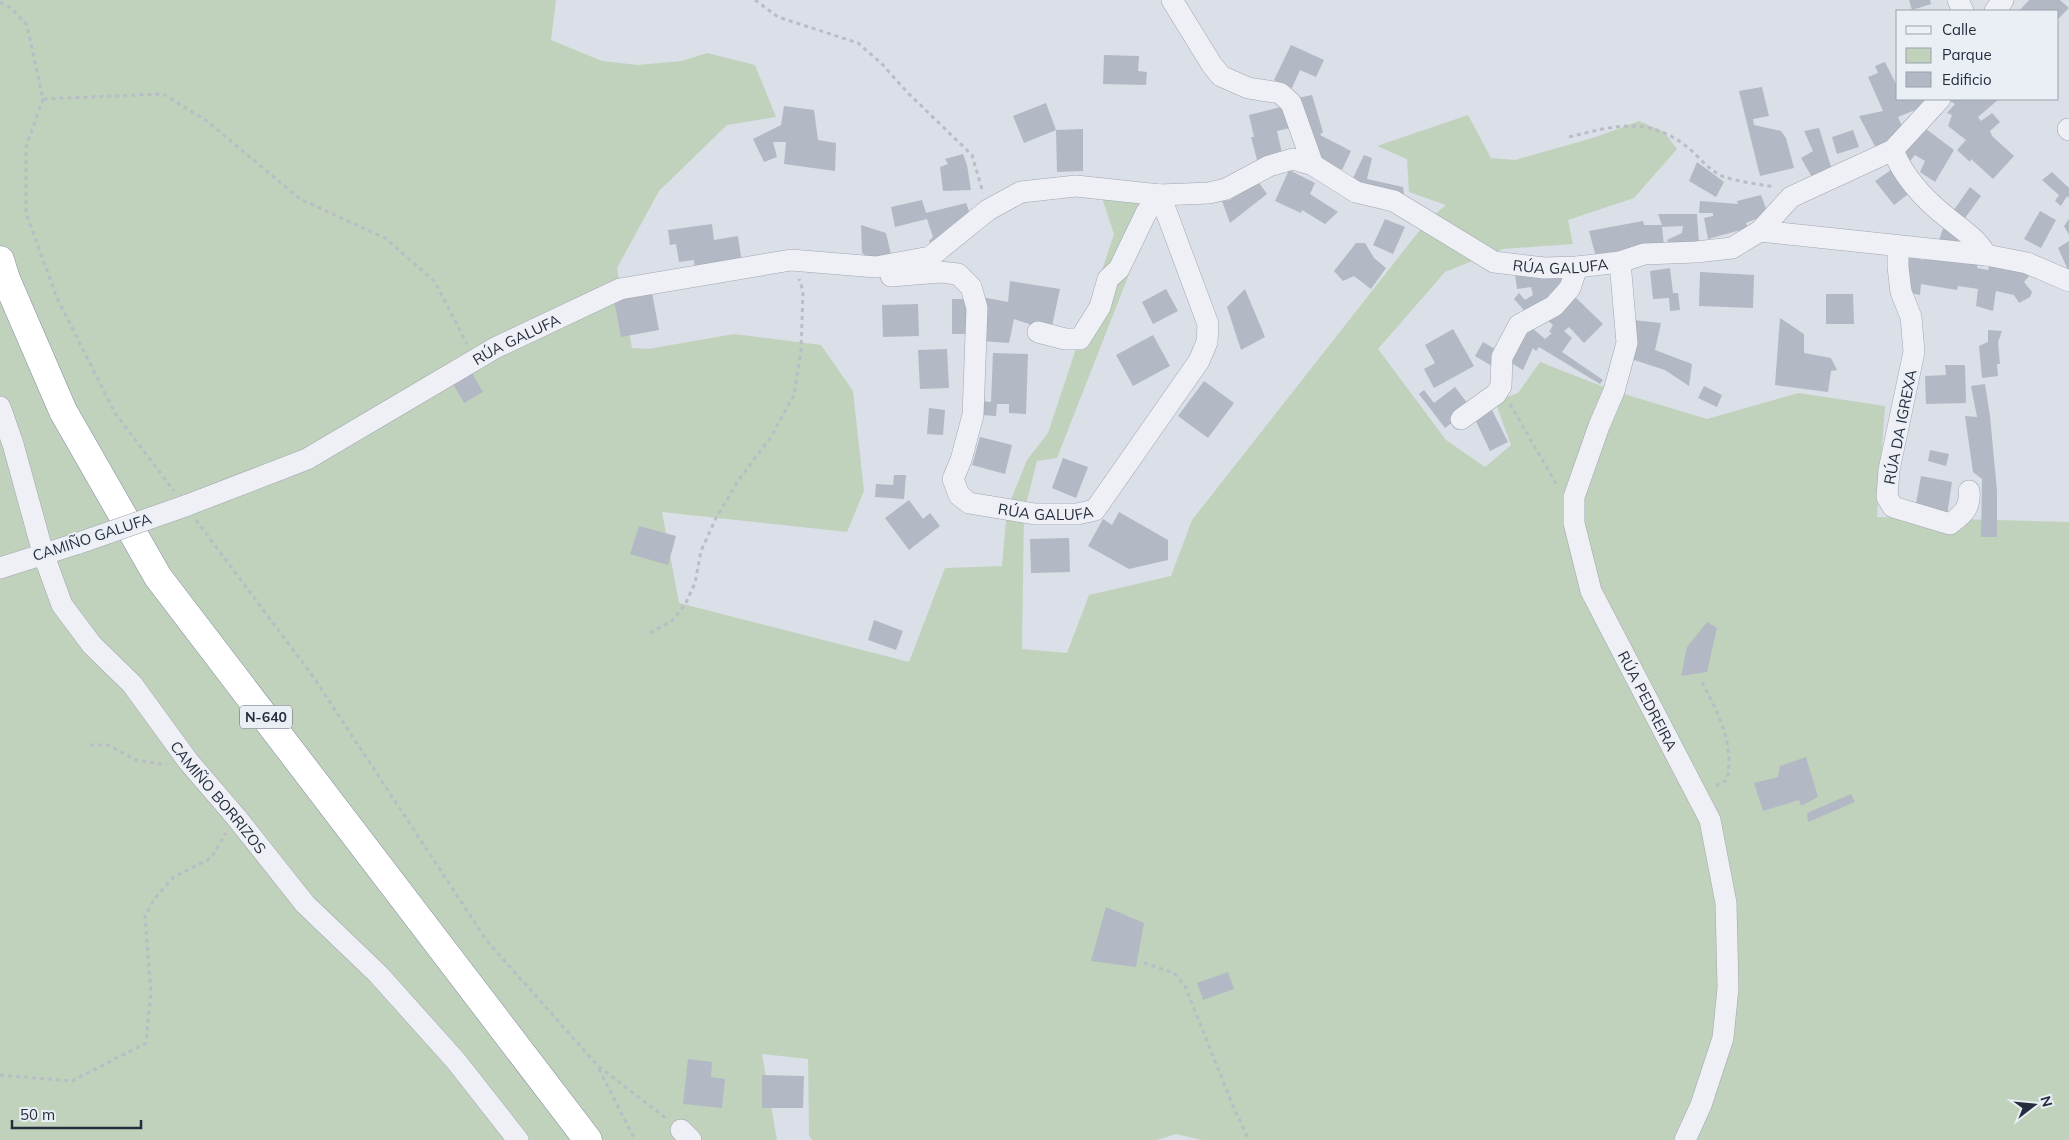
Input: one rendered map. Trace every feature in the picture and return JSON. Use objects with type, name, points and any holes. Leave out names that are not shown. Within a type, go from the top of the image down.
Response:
[{"type":"highway","name":"N-640","points":[[0,260],[6,279],[63,411],[158,577],[588,1140]]},
{"type":"street","points":[[1172,0],[1212,65],[1221,76],[1248,88],[1280,93],[1291,102],[1313,165]]},
{"type":"street","name":"RÚA GALUFA","points":[[185,506],[307,459],[495,348],[620,289],[791,260],[876,267],[930,257],[988,210],[1020,192],[1076,186],[1160,195],[1209,193],[1226,189],[1269,166],[1293,159],[1313,165],[1356,192],[1394,201],[1494,262],[1544,268],[1577,267],[1620,262],[1644,254],[1696,252],[1732,248],[1760,231],[1791,197],[1893,150],[1939,100]]},
{"type":"street","points":[[1893,150],[1899,165],[1914,187],[1979,243],[1986,255]]},
{"type":"street","name":"RÚA GALUFA","points":[[876,267],[892,276],[940,272],[958,274],[971,287],[977,308],[973,415],[961,460],[953,479],[958,495],[969,503],[1035,514],[1077,514],[1095,510],[1198,361],[1207,342],[1208,324],[1160,195]]},
{"type":"street","points":[[1038,332],[1065,339],[1080,339],[1100,306],[1108,279],[1119,269],[1146,213],[1160,195]]},
{"type":"street","points":[[1760,231],[1986,255],[2028,263],[2069,281]]},
{"type":"street","name":"RÚA DA IGREXA","points":[[1898,246],[1901,292],[1911,317],[1914,352],[1889,470],[1887,498],[1893,507],[1950,524],[1965,513],[1970,502],[1969,491]]},
{"type":"street","name":"RÚA PEDREIRA","points":[[1620,262],[1627,343],[1614,391],[1599,426],[1574,497],[1574,524],[1591,591],[1710,820],[1726,903],[1728,988],[1722,1038],[1701,1105],[1685,1140]]},
{"type":"street","points":[[1461,419],[1496,394],[1501,386],[1502,357],[1519,325],[1554,306],[1570,288],[1577,267]]},
{"type":"street","name":"CAMIÑO BORRIZOS","points":[[0,407],[14,444],[43,553],[62,605],[92,646],[132,684],[187,759],[305,904],[378,974],[456,1061],[518,1140]]},
{"type":"street","name":"CAMIÑO GALUFA","points":[[0,568],[185,506]]},
{"type":"path","points":[[756,0],[778,17],[858,43],[881,63],[908,93],[972,155],[988,210]]},
{"type":"path","points":[[0,2],[11,8],[27,25],[43,99],[26,147],[26,213],[57,298],[115,413],[312,676],[487,941],[598,1066],[686,1135]]},
{"type":"path","points":[[43,99],[162,94],[207,121],[300,199],[385,238],[435,282],[475,360]]},
{"type":"path","points":[[1569,137],[1615,126],[1639,126],[1664,132],[1687,147],[1704,164],[1722,176],[1776,187],[1791,197]]},
{"type":"path","points":[[650,632],[672,621],[685,605],[695,583],[701,551],[716,518],[740,478],[771,438],[794,395],[801,351],[803,291],[791,260]]},
{"type":"path","points":[[1501,386],[1562,494]]},
{"type":"path","points":[[1696,794],[1727,780],[1730,762],[1727,739],[1702,682]]},
{"type":"path","points":[[90,745],[108,745],[136,760],[160,764],[187,759]]},
{"type":"path","points":[[0,1075],[72,1081],[146,1043],[151,992],[145,916],[155,898],[174,877],[210,858],[236,817]]},
{"type":"path","points":[[1144,963],[1174,973],[1185,986],[1233,1106],[1249,1140]]},
{"type":"path","points":[[598,1066],[635,1140]]},
{"type":"green space","points":[[0,0],[556,0],[551,40],[602,61],[638,65],[682,61],[707,53],[755,65],[776,117],[727,125],[659,191],[617,268],[632,348],[648,349],[734,334],[821,345],[853,391],[864,491],[847,532],[662,512],[679,603],[909,662],[945,568],[1002,566],[1007,509],[1027,460],[1048,433],[1114,234],[1096,180],[1160,195],[1057,458],[1037,461],[1024,512],[1022,649],[1067,653],[1089,595],[1171,576],[1192,520],[1427,221],[1446,205],[1409,192],[1407,159],[1377,146],[1468,115],[1491,158],[1515,160],[1596,137],[1639,121],[1664,132],[1677,149],[1634,198],[1568,220],[1573,244],[1503,249],[1445,272],[1378,349],[1446,440],[1485,467],[1511,445],[1495,401],[1518,393],[1540,362],[1614,391],[1707,419],[1798,393],[1885,406],[1877,517],[2069,522],[2069,1140],[1202,1140],[1176,1134],[1157,1140],[812,1140],[809,1135],[808,1059],[762,1054],[777,1140],[0,1140]]},
{"type":"building","points":[[1909,0],[1930,0],[1931,4],[1912,10]]},
{"type":"building","points":[[2029,0],[2060,0],[2069,8],[2059,18],[2059,10],[2020,10]]},
{"type":"building","points":[[1291,45],[1324,60],[1316,77],[1300,70],[1292,88],[1274,80]]},
{"type":"building","points":[[1104,55],[1139,56],[1138,71],[1147,72],[1146,85],[1103,84]]},
{"type":"building","points":[[1885,62],[1896,84],[1896,100],[1928,100],[1915,110],[1898,117],[1904,131],[1877,150],[1859,116],[1883,111],[1868,77],[1878,73],[1875,66]]},
{"type":"building","points":[[1762,87],[1769,116],[1753,119],[1754,125],[1781,131],[1786,138],[1794,168],[1760,176],[1739,91]]},
{"type":"building","points":[[1312,95],[1323,132],[1320,135],[1351,151],[1342,170],[1311,153],[1298,98]]},
{"type":"building","points":[[1948,100],[1998,100],[1978,117],[1981,121],[1992,113],[2000,122],[1990,131],[1992,136],[2014,156],[1993,179],[1971,159],[1970,162],[1957,150],[1966,140],[1948,126],[1952,115],[1947,113],[1955,104]]},
{"type":"building","points":[[1046,103],[1056,130],[1024,143],[1013,116]]},
{"type":"building","points":[[784,106],[814,110],[818,140],[836,143],[835,171],[784,164],[786,142],[773,142],[777,157],[764,162],[753,139],[781,125]]},
{"type":"building","points":[[1285,106],[1290,128],[1277,131],[1282,153],[1257,160],[1251,137],[1254,137],[1249,115]]},
{"type":"building","points":[[1819,128],[1832,170],[1813,179],[1801,158],[1813,151],[1804,131]]},
{"type":"building","points":[[1083,129],[1083,171],[1057,172],[1056,130]]},
{"type":"building","points":[[1926,129],[1954,150],[1935,182],[1920,172],[1925,161],[1915,155],[1906,166],[1901,156]]},
{"type":"building","points":[[1853,130],[1859,147],[1837,154],[1832,137]]},
{"type":"building","points":[[963,154],[967,165],[971,190],[943,191],[940,167],[948,164],[945,159]]},
{"type":"building","points":[[1364,155],[1372,158],[1367,179],[1403,187],[1404,194],[1365,185],[1353,178]]},
{"type":"building","points":[[1697,162],[1724,182],[1716,197],[1689,181]]},
{"type":"building","points":[[1289,170],[1315,183],[1310,194],[1338,212],[1325,224],[1302,210],[1301,213],[1275,201]]},
{"type":"building","points":[[1891,170],[1911,192],[1894,205],[1875,181]]},
{"type":"building","points":[[2052,172],[2069,188],[2069,198],[2067,196],[2061,206],[2055,201],[2059,195],[2042,180]]},
{"type":"building","points":[[1257,180],[1267,194],[1230,223],[1222,201],[1230,200]]},
{"type":"building","points":[[1970,187],[1981,196],[1962,222],[1951,214]]},
{"type":"building","points":[[1761,195],[1768,214],[1746,223],[1748,228],[1708,239],[1704,218],[1713,216],[1713,213],[1699,213],[1700,201],[1738,204],[1737,201]]},
{"type":"building","points":[[922,200],[926,213],[966,203],[971,216],[932,249],[929,241],[933,237],[927,219],[895,227],[891,207]]},
{"type":"building","points":[[2040,211],[2056,220],[2041,248],[2024,239]]},
{"type":"building","points":[[1658,214],[1697,214],[1699,244],[1670,246],[1667,240],[1682,233],[1683,226],[1662,227],[1664,245],[1596,257],[1589,231],[1643,221],[1644,225],[1662,225]]},
{"type":"building","points":[[1385,219],[1405,227],[1393,254],[1373,245]]},
{"type":"building","points":[[2069,219],[2069,235],[2064,226]]},
{"type":"building","points":[[1946,221],[1970,242],[1937,245]]},
{"type":"building","points":[[712,224],[714,240],[738,236],[742,263],[695,270],[694,260],[679,262],[676,244],[670,245],[668,230]]},
{"type":"building","points":[[861,225],[886,233],[891,254],[871,260],[862,253]]},
{"type":"building","points":[[2069,241],[2069,272],[2058,248]]},
{"type":"building","points":[[1356,243],[1365,243],[1374,258],[1386,268],[1371,289],[1354,276],[1343,281],[1334,271]]},
{"type":"building","points":[[1926,254],[1978,258],[1977,268],[1988,270],[1991,262],[2022,270],[2029,276],[2024,282],[2032,292],[2030,297],[2019,303],[2014,295],[1996,291],[1993,311],[1976,306],[1978,289],[1958,286],[1957,290],[1921,284],[1920,295],[1906,292],[1907,257],[1924,260]]},
{"type":"building","points":[[1670,268],[1673,293],[1678,293],[1680,310],[1670,311],[1669,298],[1653,299],[1650,271]]},
{"type":"building","points":[[1700,272],[1754,275],[1753,308],[1699,306]]},
{"type":"building","points":[[1515,274],[1560,274],[1566,289],[1549,294],[1554,300],[1530,317],[1514,299],[1519,293],[1525,300],[1533,295],[1531,287],[1517,289]]},
{"type":"building","points":[[1010,281],[1060,289],[1051,331],[1014,319],[1009,343],[982,341],[982,297],[1008,302]]},
{"type":"building","points":[[1166,289],[1178,311],[1153,324],[1142,302]]},
{"type":"building","points":[[1245,289],[1265,337],[1241,350],[1227,307]]},
{"type":"building","points":[[652,293],[659,330],[621,337],[614,300]]},
{"type":"building","points":[[1572,294],[1603,324],[1584,343],[1569,327],[1564,331],[1572,338],[1562,352],[1603,380],[1600,384],[1539,347],[1536,351],[1533,348],[1523,370],[1508,361],[1516,345],[1531,327],[1545,339],[1552,333],[1549,332],[1553,325],[1547,320]]},
{"type":"building","points":[[1826,294],[1853,294],[1854,324],[1826,324]]},
{"type":"building","points":[[952,299],[968,299],[968,334],[952,334]]},
{"type":"building","points":[[918,304],[919,336],[883,337],[882,305]]},
{"type":"building","points":[[1780,318],[1804,334],[1804,353],[1831,358],[1837,370],[1831,371],[1828,392],[1775,385]]},
{"type":"building","points":[[1633,320],[1661,323],[1655,350],[1692,364],[1689,386],[1665,370],[1631,359]]},
{"type":"building","points":[[1453,329],[1474,366],[1434,388],[1424,369],[1435,363],[1425,345]]},
{"type":"building","points":[[1988,330],[2002,331],[1998,342],[2000,364],[1997,364],[1998,376],[1982,378],[1979,346],[1988,342]]},
{"type":"building","points":[[1153,335],[1170,366],[1133,386],[1116,355]]},
{"type":"building","points":[[1483,342],[1500,352],[1492,366],[1475,356]]},
{"type":"building","points":[[947,349],[949,388],[920,389],[918,350]]},
{"type":"building","points":[[993,353],[1028,354],[1026,414],[1009,413],[1009,404],[997,404],[996,416],[980,415],[981,401],[991,402]]},
{"type":"building","points":[[1945,365],[1965,365],[1966,403],[1926,404],[1925,376],[1946,375]]},
{"type":"building","points":[[472,373],[483,392],[464,403],[453,384]]},
{"type":"building","points":[[1204,381],[1234,403],[1208,438],[1178,416]]},
{"type":"building","points":[[1985,384],[1997,491],[1997,537],[1981,537],[1982,479],[1973,472],[1965,416],[1977,417],[1971,386]]},
{"type":"building","points":[[1704,386],[1722,395],[1717,407],[1698,398]]},
{"type":"building","points":[[1455,387],[1471,408],[1445,428],[1419,394],[1424,390],[1434,403]]},
{"type":"building","points":[[929,408],[945,410],[943,435],[927,434]]},
{"type":"building","points":[[1491,408],[1508,442],[1490,451],[1474,417]]},
{"type":"building","points":[[980,437],[1012,445],[1005,474],[972,465]]},
{"type":"building","points":[[1930,450],[1949,454],[1946,466],[1928,461]]},
{"type":"building","points":[[1063,458],[1088,467],[1076,498],[1052,488]]},
{"type":"building","points":[[894,475],[906,475],[904,499],[875,497],[876,484],[893,485]]},
{"type":"building","points":[[1921,476],[1952,482],[1947,515],[1915,509]]},
{"type":"building","points":[[909,500],[923,519],[930,513],[940,526],[909,550],[885,518]]},
{"type":"building","points":[[1119,512],[1168,540],[1168,560],[1129,569],[1088,546],[1103,519],[1112,525]]},
{"type":"building","points":[[639,526],[676,536],[668,565],[630,554]]},
{"type":"building","points":[[1069,538],[1070,572],[1031,573],[1030,539]]},
{"type":"building","points":[[874,620],[903,631],[896,650],[868,640]]},
{"type":"building","points":[[1707,622],[1717,628],[1707,672],[1681,676],[1687,647]]},
{"type":"building","points":[[1806,757],[1818,797],[1801,806],[1799,800],[1763,811],[1754,783],[1778,777],[1780,766]]},
{"type":"building","points":[[1851,794],[1855,802],[1808,822],[1807,813]]},
{"type":"building","points":[[1106,907],[1144,923],[1136,967],[1091,961]]},
{"type":"building","points":[[1228,972],[1234,989],[1203,1000],[1197,983]]},
{"type":"building","points":[[688,1059],[712,1062],[711,1077],[725,1079],[722,1108],[683,1104]]},
{"type":"building","points":[[762,1075],[804,1076],[803,1108],[762,1108]]}]
